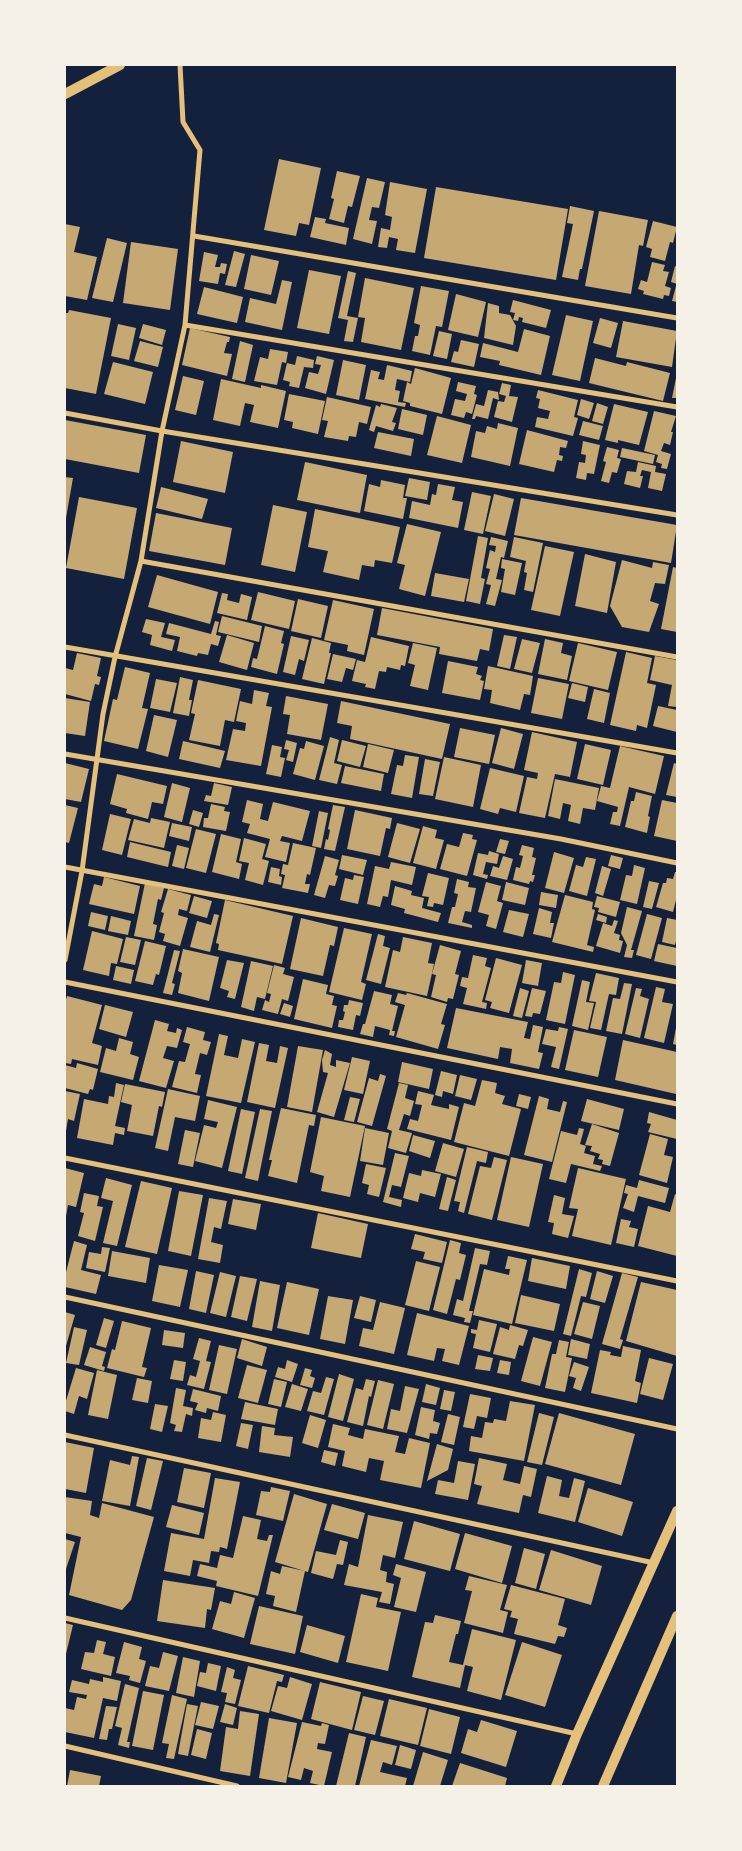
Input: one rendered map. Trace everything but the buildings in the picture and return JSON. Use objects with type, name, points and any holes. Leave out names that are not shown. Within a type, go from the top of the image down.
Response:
[{"type":"main road","points":[[65,94],[120,65]]},
{"type":"main road","points":[[556,1786],[577,1734],[677,1511]]},
{"type":"main road","points":[[604,1786],[677,1616]]},
{"type":"street","points":[[65,960],[82,871],[103,714],[114,656],[140,561],[162,431],[185,325],[200,150],[183,122],[180,65]]},
{"type":"street","points":[[194,236],[677,318]]},
{"type":"street","points":[[185,325],[677,407]]},
{"type":"street","points":[[65,413],[162,431],[677,515]]},
{"type":"street","points":[[140,561],[677,658]]},
{"type":"street","points":[[65,647],[677,753]]},
{"type":"street","points":[[65,754],[551,837],[677,863]]},
{"type":"street","points":[[65,867],[677,982]]},
{"type":"street","points":[[65,982],[677,1104]]},
{"type":"street","points":[[65,1158],[677,1281]]},
{"type":"street","points":[[65,1297],[677,1429]]},
{"type":"street","points":[[65,1436],[655,1563]]},
{"type":"street","points":[[65,1618],[577,1734]]},
{"type":"street","points":[[65,1746],[237,1786]]}]
